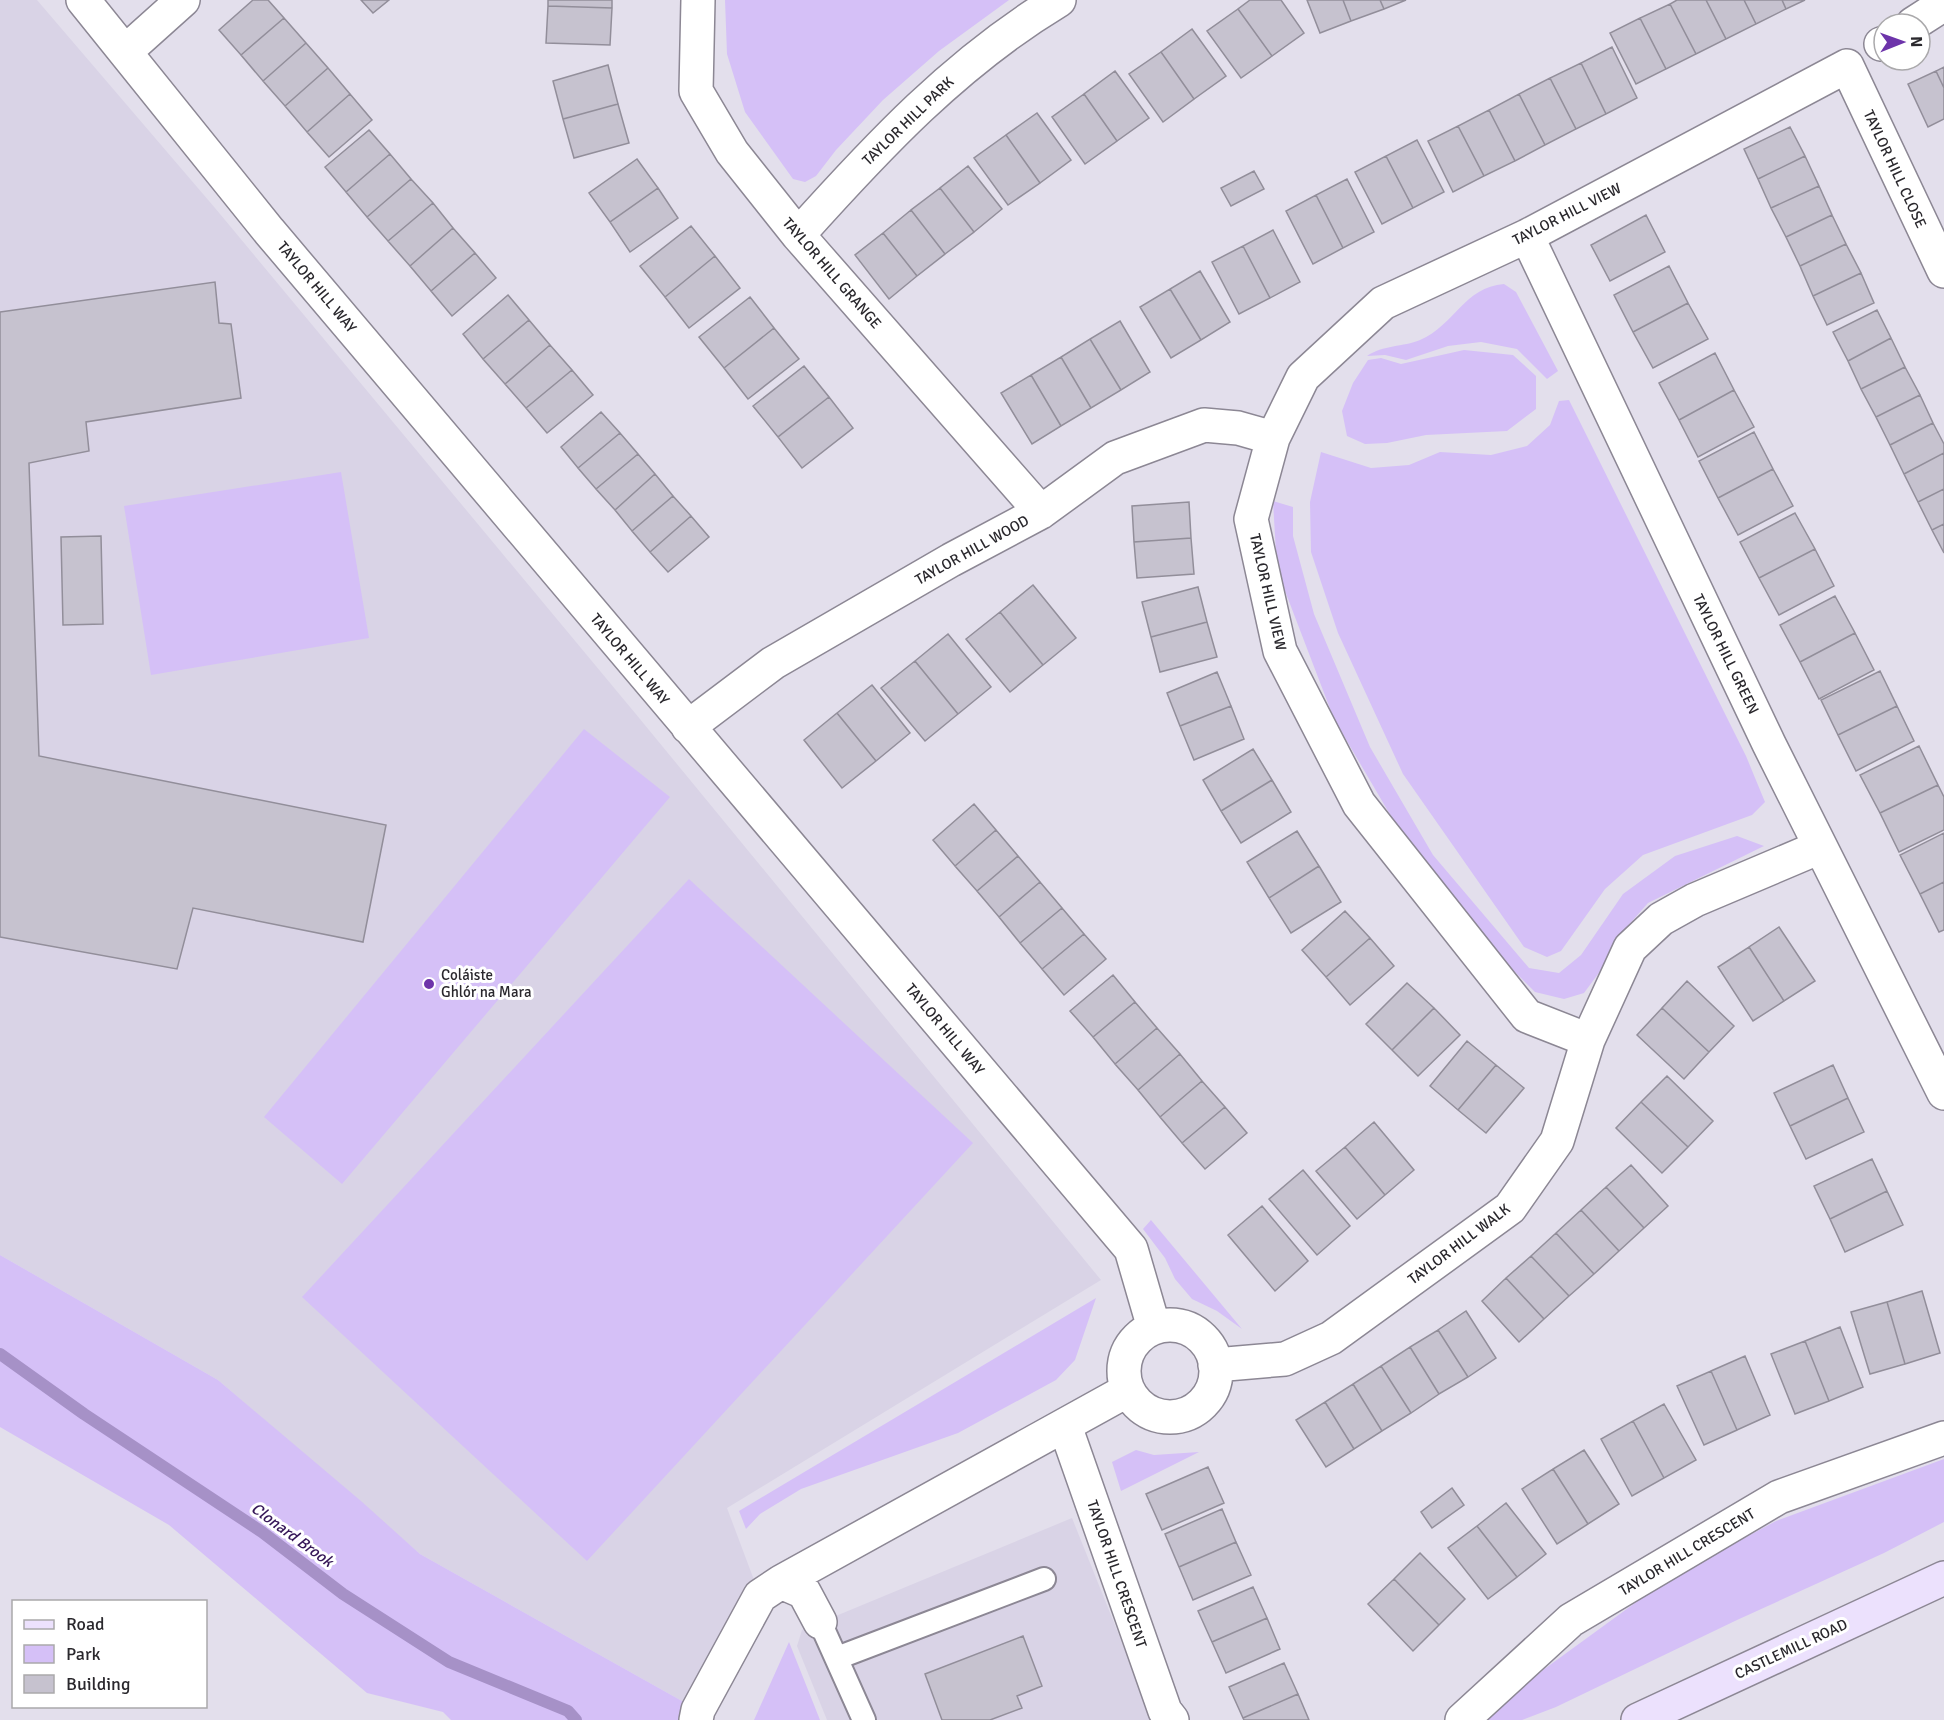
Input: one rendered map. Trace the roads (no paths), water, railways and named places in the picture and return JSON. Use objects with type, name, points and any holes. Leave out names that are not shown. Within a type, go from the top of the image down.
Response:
[{"type":"street","name":"TAYLOR HILL WAY","points":[[83,0],[269,231],[1131,1249],[1154,1328]]},
{"type":"street","points":[[125,52],[183,0]]},
{"type":"street","name":"TAYLOR HILL GRANGE","points":[[698,0],[696,91],[732,152],[798,235],[1041,512]]},
{"type":"street","name":"TAYLOR HILL PARK","points":[[798,235],[877,147],[938,88],[1059,0]]},
{"type":"street","name":"TAYLOR HILL VIEW","points":[[1588,1040],[1527,1016],[1359,804],[1280,651],[1251,519],[1273,438],[1303,377],[1383,303],[1527,236],[1847,66]]},
{"type":"street","name":"TAYLOR HILL CLOSE","points":[[1847,66],[1944,271]]},
{"type":"street","name":"TAYLOR HILL GREEN","points":[[1527,236],[1820,846],[1940,1075]]},
{"type":"street","name":"TAYLOR HILL WOOD","points":[[688,727],[773,663],[951,560],[1041,512],[1115,458],[1204,424],[1238,428],[1273,438]]},
{"type":"street","name":"TAYLOR HILL WALK","points":[[1215,1365],[1286,1359],[1331,1338],[1510,1208],[1557,1141],[1588,1040],[1630,948],[1661,919],[1695,900],[1820,846]]},
{"type":"street","points":[[1181,1326],[1194,1332],[1205,1340],[1215,1365],[1215,1380],[1210,1393],[1201,1405],[1183,1414],[1161,1416],[1148,1411],[1128,1390],[1124,1376],[1125,1361],[1131,1347],[1141,1335],[1154,1328],[1181,1326]]},
{"type":"street","points":[[696,1720],[698,1710],[760,1596],[781,1582],[1128,1390]]},
{"type":"street","name":"TAYLOR HILL CRESCENT","points":[[1065,1426],[1165,1711],[1172,1720]]},
{"type":"street","name":"TAYLOR HILL CRESCENT","points":[[1462,1720],[1571,1620],[1779,1497],[1944,1438]]},
{"type":"street","name":"CASTLEMILL ROAD","points":[[1638,1720],[1944,1578]]},
{"type":"street","points":[[781,1582],[804,1592],[820,1622]]},
{"type":"lane","points":[[837,1658],[1044,1579]]},
{"type":"lane","points":[[820,1622],[864,1720]]},
{"type":"waterway","name":"Clonard Brook","points":[[0,1354],[84,1414],[262,1532],[343,1594],[449,1662],[568,1711],[576,1720]]},
{"type":"place","name":"Coláiste Ghlór na Mara","points":[[429,984]]}]
